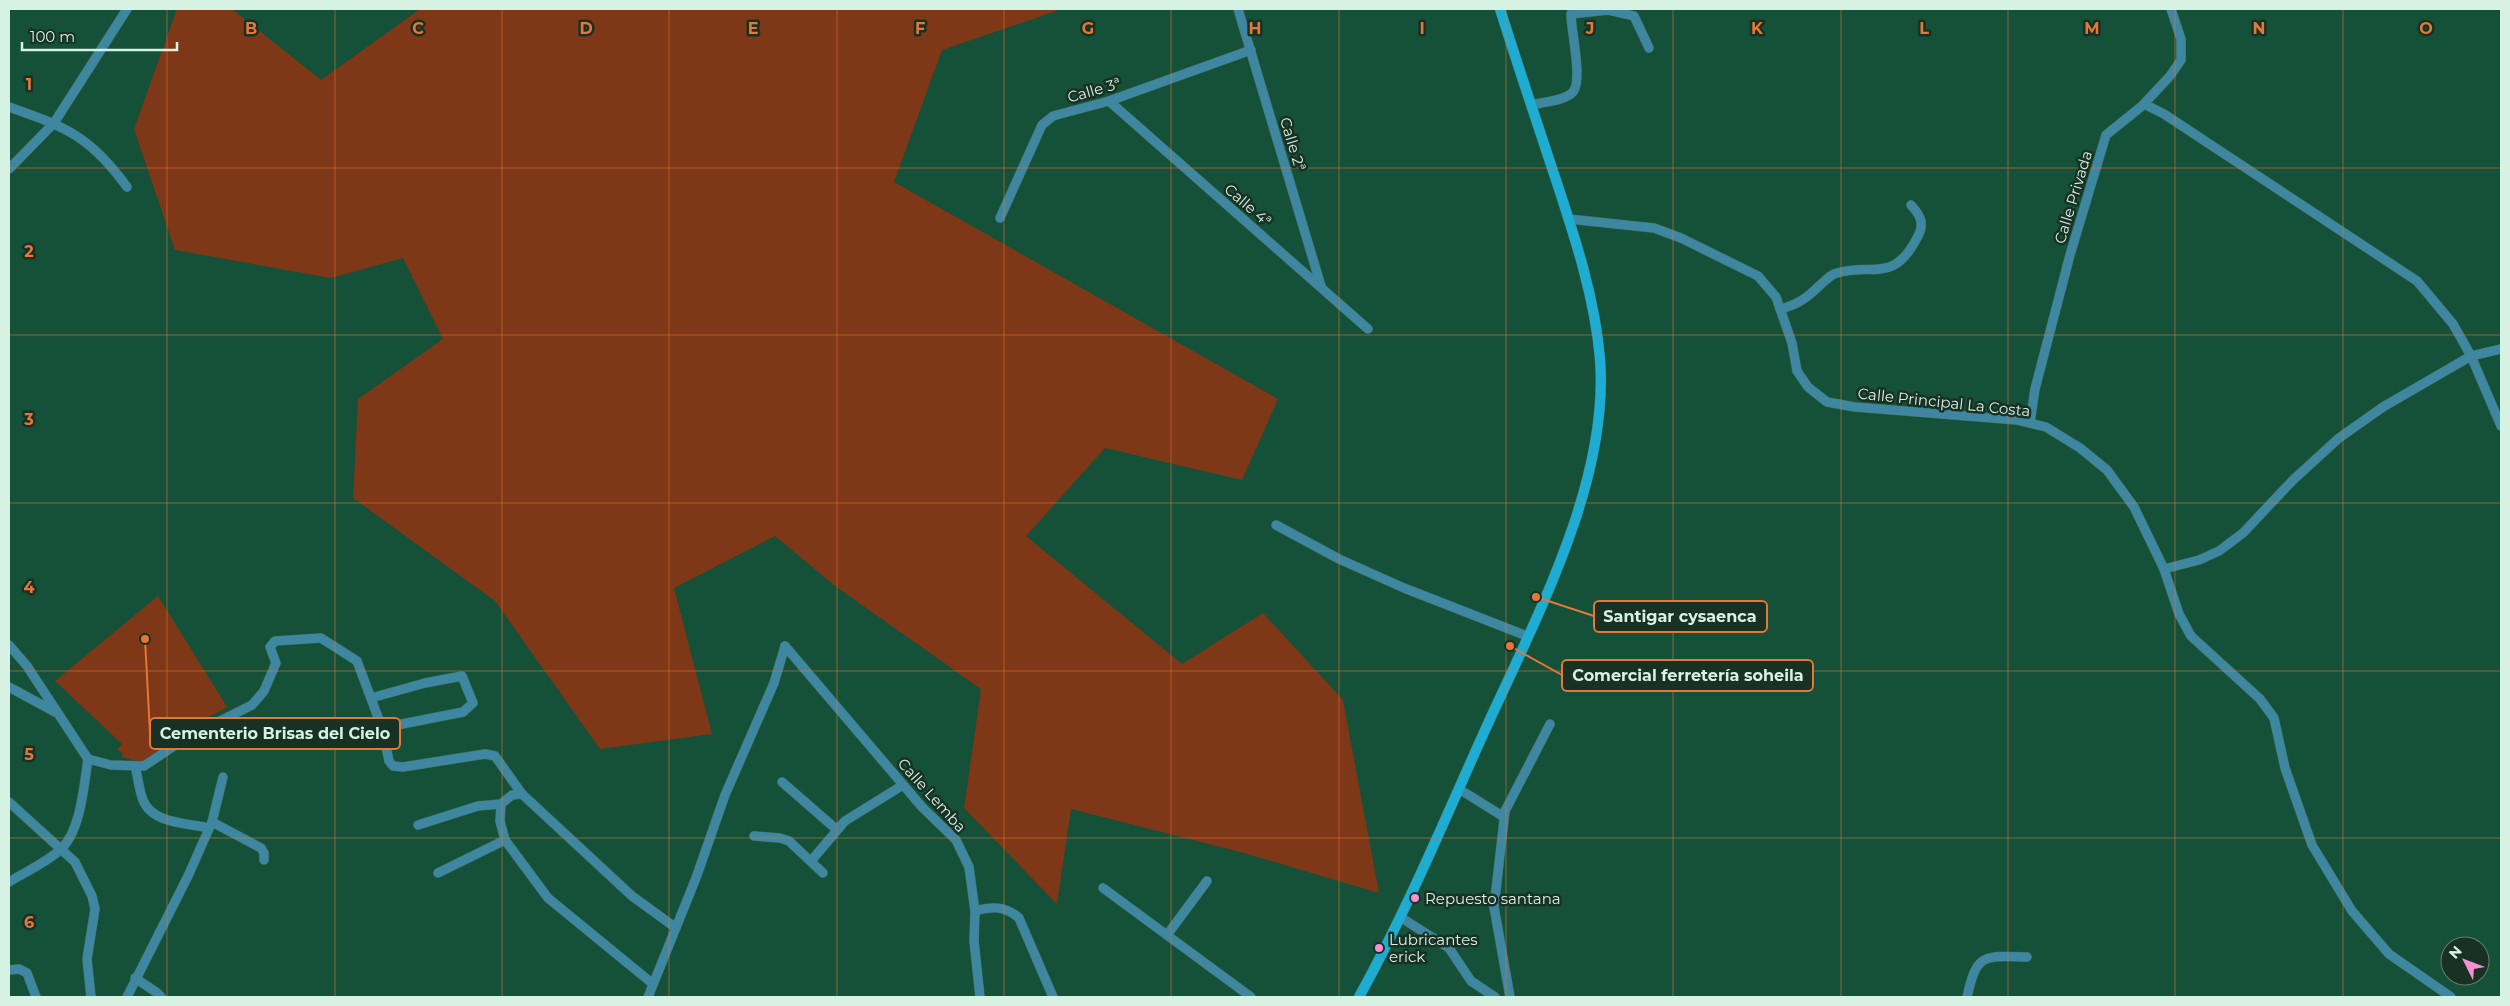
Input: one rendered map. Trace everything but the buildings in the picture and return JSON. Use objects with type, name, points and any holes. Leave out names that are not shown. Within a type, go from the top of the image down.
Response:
[{"type":"street","points":[[9,169],[54,123],[127,9]]},
{"type":"street","name":"Calle 2ª","points":[[1238,9],[1321,287]]},
{"type":"street","points":[[1360,997],[1400,917],[1563,556],[1575,523],[1597,427],[1600,362],[1596,321],[1569,219],[1500,9]]},
{"type":"street","name":"Calle Privada","points":[[2030,423],[2035,389],[2070,255],[2106,135],[2144,104],[2170,76],[2181,60],[2180,39],[2171,9]]},
{"type":"street","points":[[1531,104],[1567,96],[1573,91],[1577,80],[1571,11],[1608,10],[1634,16],[1649,48]]},
{"type":"street","name":"Calle 3ª","points":[[1000,218],[1042,125],[1053,116],[1109,101],[1251,50]]},
{"type":"street","name":"Calle 4ª","points":[[1109,101],[1368,329]]},
{"type":"street","points":[[2144,104],[2164,114],[2416,282],[2453,324],[2471,356],[2501,426]]},
{"type":"street","points":[[9,108],[54,123],[88,142],[108,160],[127,187]]},
{"type":"street","points":[[1780,309],[1800,303],[1834,274],[1884,269],[1894,266],[1915,243],[1922,230],[1921,216],[1911,205]]},
{"type":"street","name":"Calle Principal La Costa","points":[[1569,219],[1654,228],[1681,238],[1758,276],[1776,297],[1792,343],[1797,371],[1808,387],[1827,402],[1855,407],[2017,420],[2030,423],[2046,427],[2080,448],[2107,470],[2134,507],[2164,568],[2180,614],[2191,636],[2260,699],[2274,718],[2285,768],[2312,845],[2352,911],[2389,954],[2451,997]]},
{"type":"street","points":[[2164,568],[2199,560],[2219,551],[2244,533],[2292,481],[2339,438],[2383,407],[2471,356],[2501,349]]},
{"type":"street","points":[[1276,525],[1339,559],[1527,636]]},
{"type":"street","points":[[9,646],[27,666],[88,759],[111,765],[144,766],[186,738],[252,705],[264,691],[276,663],[270,647],[275,641],[321,638],[357,661],[382,728],[389,761],[394,766],[402,767],[485,754],[496,756],[522,794],[632,896],[676,928],[648,997]]},
{"type":"street","name":"Calle Lemba","points":[[676,928],[725,795],[774,682],[785,646],[922,807],[956,840],[969,867],[975,911],[974,941],[980,997]]},
{"type":"street","points":[[370,698],[425,683],[462,676],[473,703],[463,712],[382,728]]},
{"type":"street","points":[[9,687],[58,714]]},
{"type":"street","points":[[1510,997],[1494,907],[1504,817],[1550,724]]},
{"type":"street","points":[[9,882],[61,849],[72,834],[83,794],[88,759]]},
{"type":"street","points":[[135,766],[143,801],[152,814],[161,818],[211,825],[260,848],[264,853],[264,860]]},
{"type":"street","points":[[127,997],[188,876],[211,825],[223,777]]},
{"type":"street","points":[[782,782],[836,829]]},
{"type":"street","points":[[810,861],[844,821],[903,785]]},
{"type":"street","points":[[1458,789],[1504,817]]},
{"type":"street","points":[[418,825],[478,806],[501,804],[512,794],[522,794]]},
{"type":"street","points":[[9,802],[75,862],[95,909],[87,959],[91,997]]},
{"type":"street","points":[[501,804],[500,821],[505,840],[548,898],[652,984]]},
{"type":"street","points":[[754,836],[780,838],[789,841],[823,873]]},
{"type":"street","points":[[438,873],[505,840]]},
{"type":"street","points":[[1167,935],[1207,881]]},
{"type":"street","points":[[1103,888],[1251,997]]},
{"type":"street","points":[[975,911],[992,906],[1010,910],[1019,918],[1053,997]]},
{"type":"street","points":[[1400,917],[1449,948],[1471,981],[1495,997]]},
{"type":"street","points":[[1967,997],[1972,972],[1984,959],[1993,956],[2027,957]]},
{"type":"street","points":[[9,970],[19,969],[27,973],[36,997]]},
{"type":"street","points":[[135,978],[161,997]]},
{"type":"shaded area","points":[[177,9],[232,9],[321,80],[420,9],[1062,9],[942,50],[894,182],[1278,399],[1242,480],[1105,448],[1026,536],[1182,664],[1263,613],[1343,700],[1379,893],[1244,853],[1071,809],[1057,904],[964,808],[981,689],[835,586],[775,536],[674,588],[712,734],[600,749],[495,601],[353,498],[358,399],[443,339],[403,258],[331,278],[175,250],[134,129]]},
{"type":"shaded area","points":[[158,596],[227,707],[200,722],[204,726],[142,762],[121,757],[123,753],[117,750],[122,744],[55,681]]},
{"type":"place","name":"Santigar cysaenca","points":[[1536,597]]},
{"type":"place","name":"Cementerio Brisas del Cielo","points":[[145,639]]},
{"type":"place","name":"Comercial ferretería soheila","points":[[1510,646]]},
{"type":"place","name":"Repuesto santana","points":[[1415,898]]},
{"type":"place","name":"Lubricantes erick","points":[[1379,948]]}]
